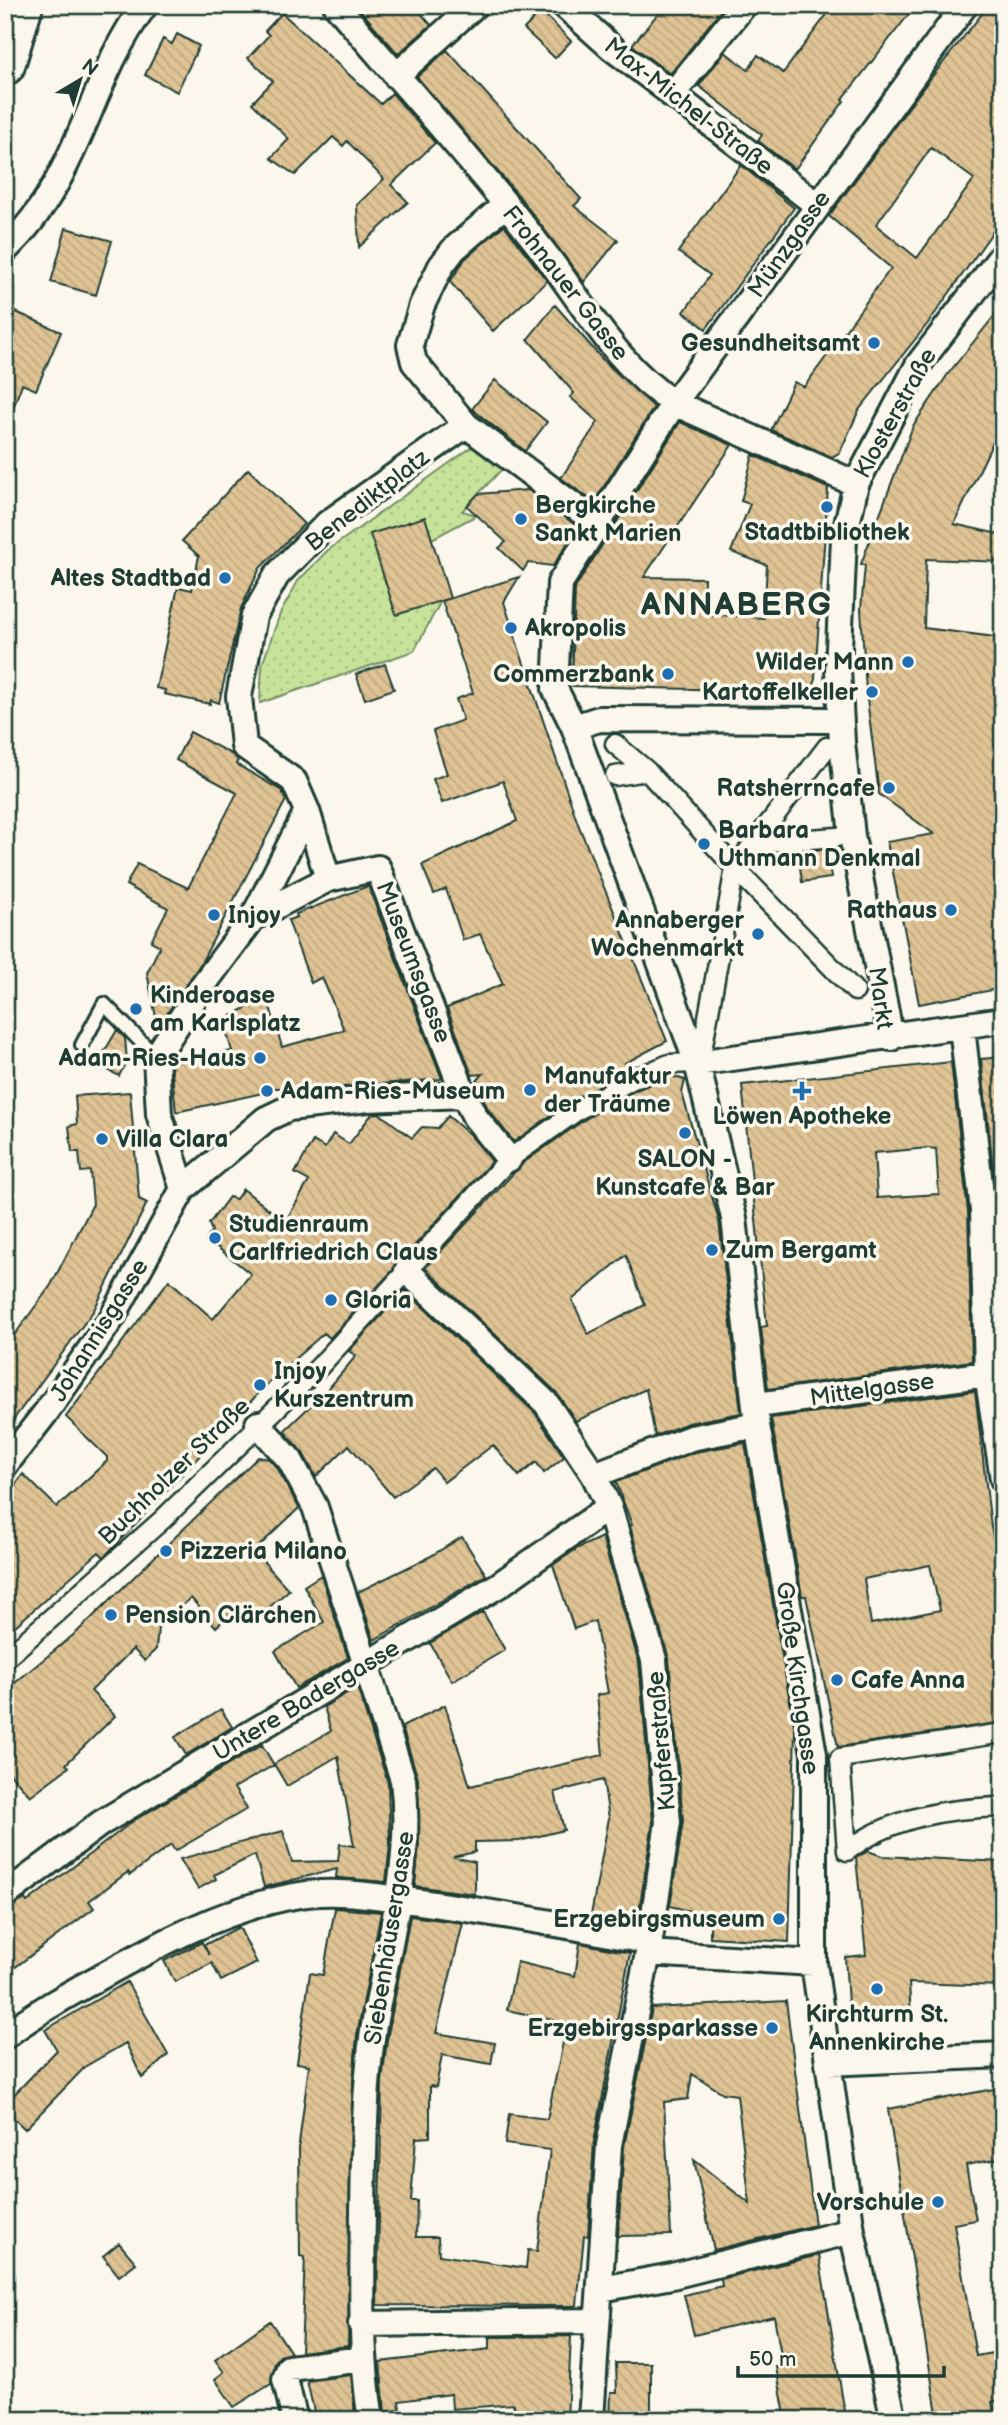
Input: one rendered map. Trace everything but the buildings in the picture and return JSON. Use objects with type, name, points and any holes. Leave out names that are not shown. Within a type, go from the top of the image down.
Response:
[{"type":"main road","points":[[5,65],[23,5]]},
{"type":"street","points":[[5,250],[30,226],[66,169],[115,57],[145,5]]},
{"type":"street","name":"Frohnauer Gasse","points":[[336,5],[506,204],[625,361],[657,392],[674,403],[856,484]]},
{"type":"street","points":[[396,76],[475,5]]},
{"type":"street","name":"Max-Michel-Straße","points":[[564,5],[612,48],[816,204]]},
{"type":"street","points":[[672,95],[744,5]]},
{"type":"street","name":"Münzgasse","points":[[574,727],[555,689],[560,583],[674,403],[816,204],[965,5]]},
{"type":"street","points":[[506,204],[454,249],[441,266],[422,304],[410,345],[414,362],[466,425],[598,524]]},
{"type":"street","name":"Klosterstraße","points":[[840,720],[838,670],[844,538],[856,484],[918,365],[1003,254]]},
{"type":"street","name":"Benediktplatz","points":[[328,879],[307,811],[294,781],[244,746],[239,696],[248,660],[254,616],[277,575],[328,523],[466,425]]},
{"type":"street","points":[[700,1054],[574,727],[599,719],[840,720]]},
{"type":"street","name":"Markt","points":[[700,1054],[891,1038],[852,836],[840,720]]},
{"type":"street","name":"Markt","points":[[615,744],[647,771],[735,868],[855,991]]},
{"type":"street","points":[[700,1054],[735,868],[827,747]]},
{"type":"street","points":[[615,776],[647,771]]},
{"type":"street","points":[[183,1189],[159,1114],[156,1057],[203,985],[253,918],[307,811]]},
{"type":"street","points":[[754,843],[837,837]]},
{"type":"street","name":"Museumsgasse","points":[[328,879],[378,868],[464,1096]]},
{"type":"street","points":[[253,918],[328,879]]},
{"type":"street","points":[[891,1038],[1003,1020]]},
{"type":"street","points":[[961,1027],[983,1211],[987,1374],[1003,1479]]},
{"type":"street","name":"Buchholzer Straße","points":[[5,1658],[162,1520],[320,1366],[509,1159],[578,1110],[631,1080],[700,1054]]},
{"type":"street","name":"Große Kirchgasse","points":[[700,1054],[734,1218],[757,1415],[814,1754],[814,1963],[828,2063],[852,2231],[894,2420]]},
{"type":"street","points":[[464,1096],[475,1117],[509,1159]]},
{"type":"street","name":"Johannisgasse","points":[[5,1465],[47,1411],[112,1318],[183,1189],[266,1119],[289,1108],[368,1099],[464,1096]]},
{"type":"street","name":"Kupferstraße","points":[[407,1271],[546,1403],[594,1475],[609,1507],[654,1660],[668,1822],[649,1947],[609,2146],[591,2420]]},
{"type":"street","name":"Mittelgasse","points":[[757,1415],[987,1374]]},
{"type":"street","points":[[594,1475],[757,1415]]},
{"type":"street","name":"Siebenhäusergasse","points":[[258,1424],[290,1460],[315,1507],[403,1780],[407,1816],[399,1899],[372,2040],[364,2155],[361,2324],[371,2420]]},
{"type":"street","name":"Untere Badergasse","points":[[5,1895],[101,1823],[499,1585],[609,1507]]},
{"type":"street","points":[[1003,1733],[841,1758],[847,1850],[872,1834],[914,1817],[1003,1807]]},
{"type":"street","points":[[5,2036],[31,2016],[167,1939],[240,1910],[296,1895],[353,1894],[399,1899],[527,1917],[649,1947],[814,1963]]},
{"type":"street","points":[[828,2063],[1003,2055]]},
{"type":"street","points":[[601,2289],[672,2276],[852,2231]]},
{"type":"street","points":[[361,2324],[597,2320]]},
{"type":"street","points":[[295,2420],[285,2379],[289,2368],[363,2359]]},
{"type":"lane","points":[[82,1045],[104,1004],[156,1057]]},
{"type":"green space","points":[[476,444],[504,467],[462,511],[477,515],[432,539],[425,518],[441,601],[414,651],[260,703],[262,665],[280,614],[298,581],[327,551]]},
{"type":"place","name":"Gesundheitsamt","points":[[874,343]]},
{"type":"place","name":"Stadtbibliothek","points":[[827,507]]},
{"type":"place","name":"Bergkirche Sankt Marien","points":[[521,519]]},
{"type":"place","name":"Altes Stadtbad","points":[[225,578]]},
{"type":"place","name":"Akropolis","points":[[511,628]]},
{"type":"place","name":"Wilder Mann","points":[[908,662]]},
{"type":"place","name":"Commerzbank","points":[[668,674]]},
{"type":"place","name":"Kartoffelkeller","points":[[872,692]]},
{"type":"place","name":"Ratsherrncafe","points":[[889,788]]},
{"type":"place","name":"Barbara Uthmann Denkmal","points":[[704,844]]},
{"type":"place","name":"Rathaus","points":[[951,910]]},
{"type":"place","name":"Injoy","points":[[214,915]]},
{"type":"place","name":"Annaberger Wochenmarkt","points":[[758,934]]},
{"type":"place","name":"Kinderoase am Karlsplatz","points":[[136,1009]]},
{"type":"place","name":"Adam-Ries-Haus","points":[[260,1058]]},
{"type":"place","name":"Manufaktur der Träume","points":[[530,1090]]},
{"type":"place","name":"Adam-Ries-Museum","points":[[267,1091]]},
{"type":"place","name":"Löwen Apotheke","points":[[802,1091]]},
{"type":"place","name":"SALON - Kunstcafe & Bar","points":[[685,1133]]},
{"type":"place","name":"Villa Clara","points":[[102,1139]]},
{"type":"place","name":"Studienraum Carlfriedrich Claus","points":[[215,1238]]},
{"type":"place","name":"Zum Bergamt","points":[[712,1250]]},
{"type":"place","name":"Gloria","points":[[331,1300]]},
{"type":"place","name":"Injoy Kurszentrum","points":[[260,1385]]},
{"type":"place","name":"Pizzeria Milano","points":[[166,1551]]},
{"type":"place","name":"Pension Clärchen","points":[[111,1615]]},
{"type":"place","name":"Cafe Anna","points":[[837,1680]]},
{"type":"place","name":"Erzgebirgsmuseum","points":[[779,1919]]},
{"type":"place","name":"Kirchturm St. Annenkirche","points":[[877,1989]]},
{"type":"place","name":"Erzgebirgssparkasse","points":[[772,2028]]},
{"type":"place","name":"Vorschule","points":[[938,2202]]},
{"type":"district","name":"ANNABERG","points":[[737,604]]}]
